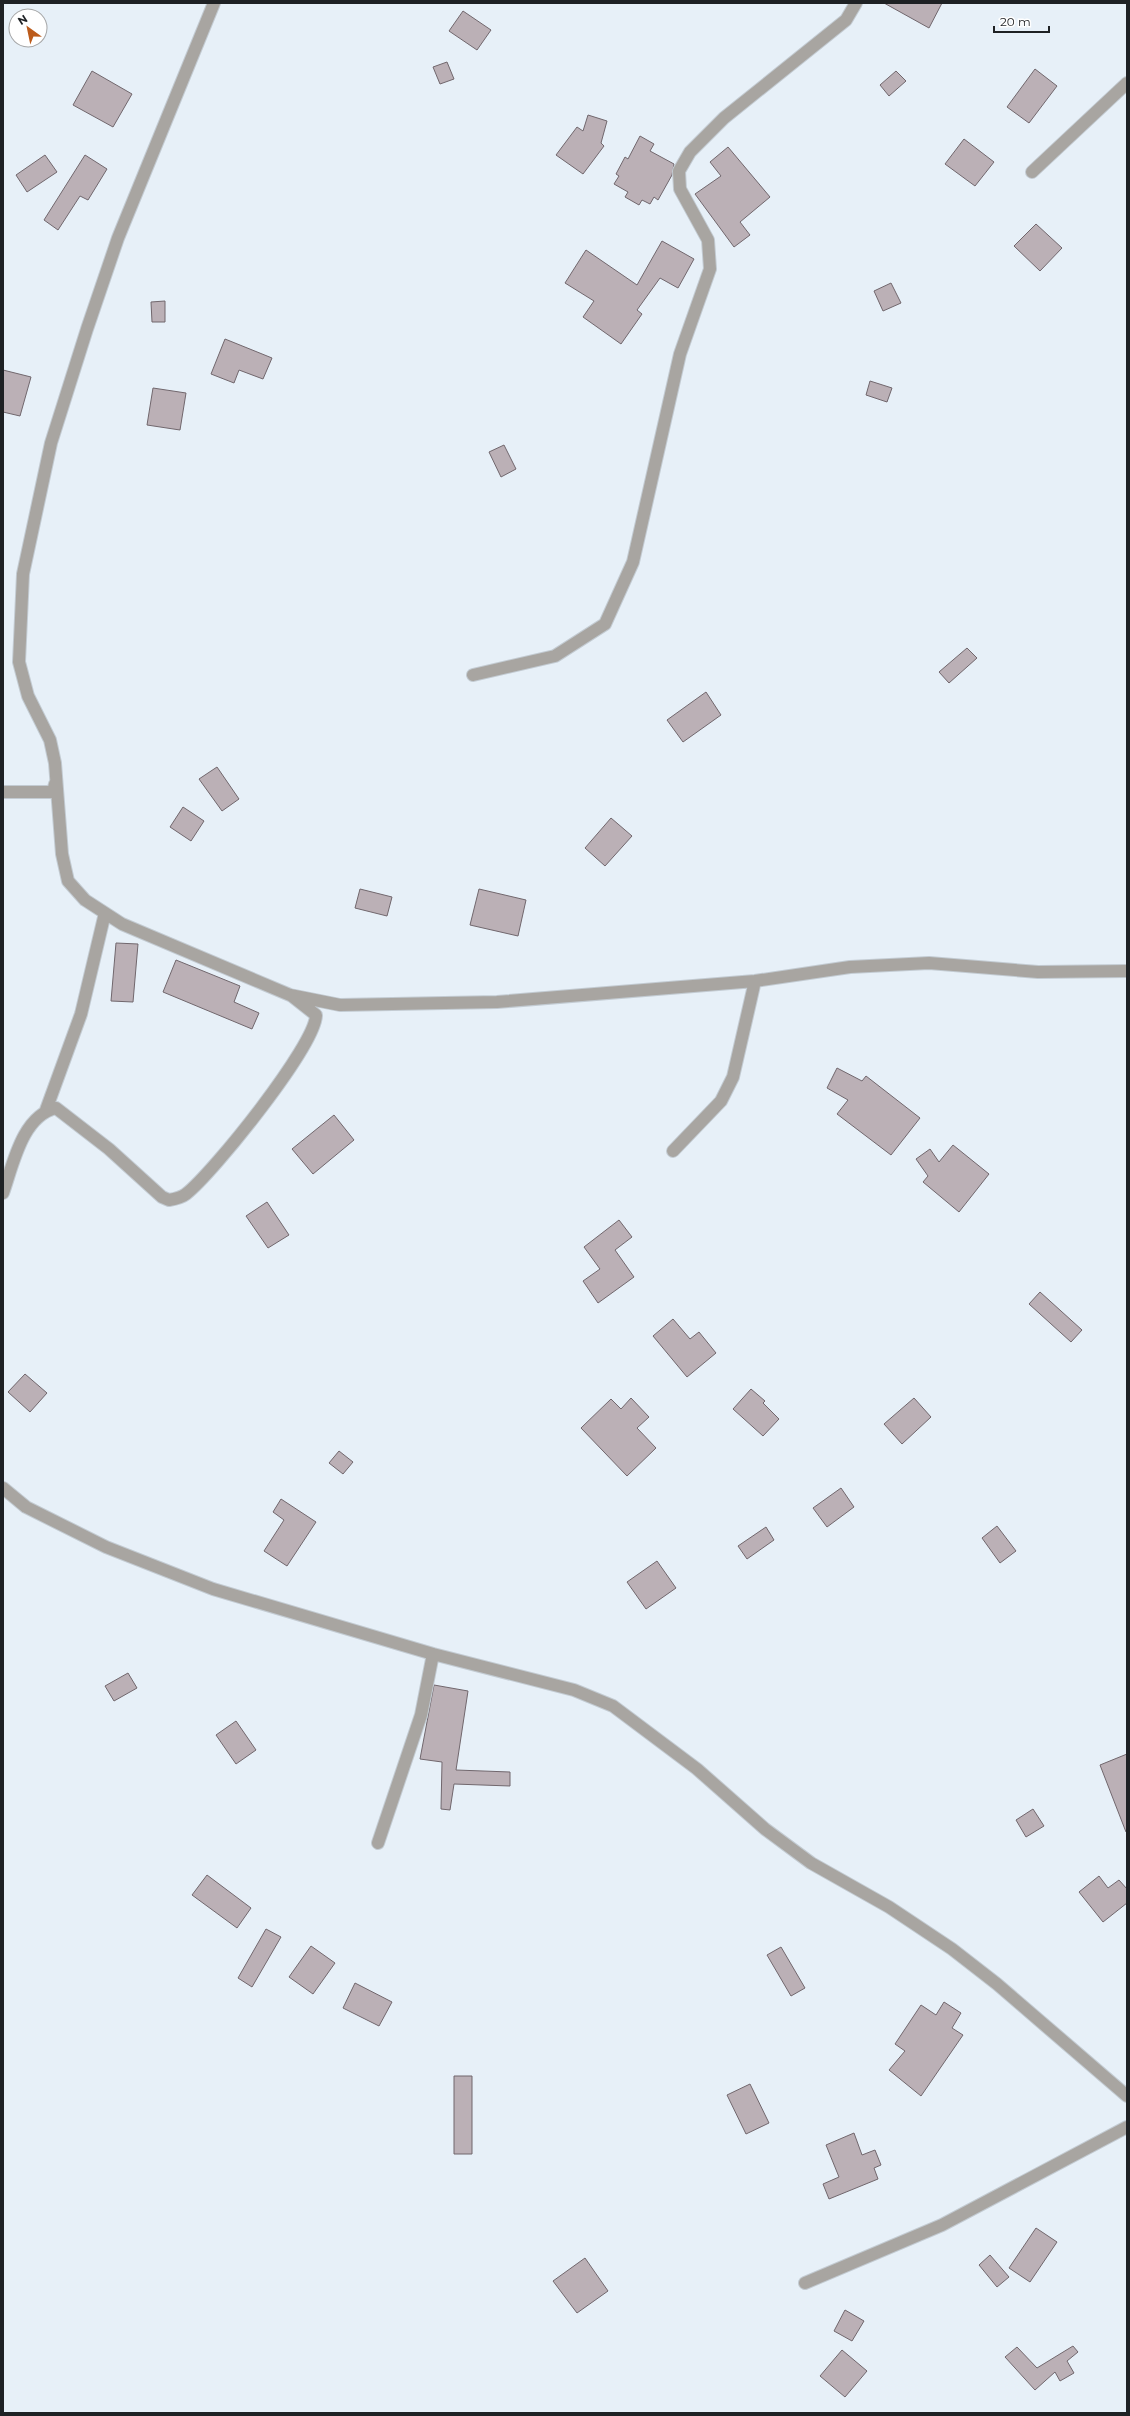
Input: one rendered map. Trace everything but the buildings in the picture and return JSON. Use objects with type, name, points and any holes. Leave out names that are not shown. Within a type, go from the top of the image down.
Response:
[{"type":"street","points":[[214,3],[118,238],[51,443],[37,504],[24,574],[18,662],[28,696],[50,740],[55,763],[55,784],[62,854],[68,881],[85,900],[122,924],[290,994],[340,1005],[497,1002],[755,980],[850,967],[929,963],[1038,972],[1127,971]]},
{"type":"street","points":[[472,675],[555,656],[605,624],[633,562],[680,354],[710,269],[708,240],[680,189],[679,171],[690,152],[724,118],[846,20],[856,3]]},
{"type":"street","points":[[1032,172],[1127,83]]},
{"type":"street","points":[[3,792],[53,792],[55,784]]},
{"type":"street","points":[[3,1193],[21,1144],[31,1125],[46,1110],[81,1014],[105,913]]},
{"type":"street","points":[[673,1151],[721,1100],[733,1077],[755,980]]},
{"type":"street","points":[[46,1110],[56,1108],[66,1113],[162,1197],[169,1200],[178,1199],[215,1166],[245,1128],[304,1046],[316,1023],[316,1015],[290,994]]},
{"type":"street","points":[[3,1488],[26,1507],[106,1547],[213,1590],[433,1654],[574,1690],[613,1706],[697,1769],[765,1829],[811,1863],[889,1907],[952,1949],[997,1984],[1127,2096]]},
{"type":"street","points":[[378,1843],[421,1716],[433,1654]]},
{"type":"street","points":[[804,2283],[942,2224],[1127,2127]]}]
